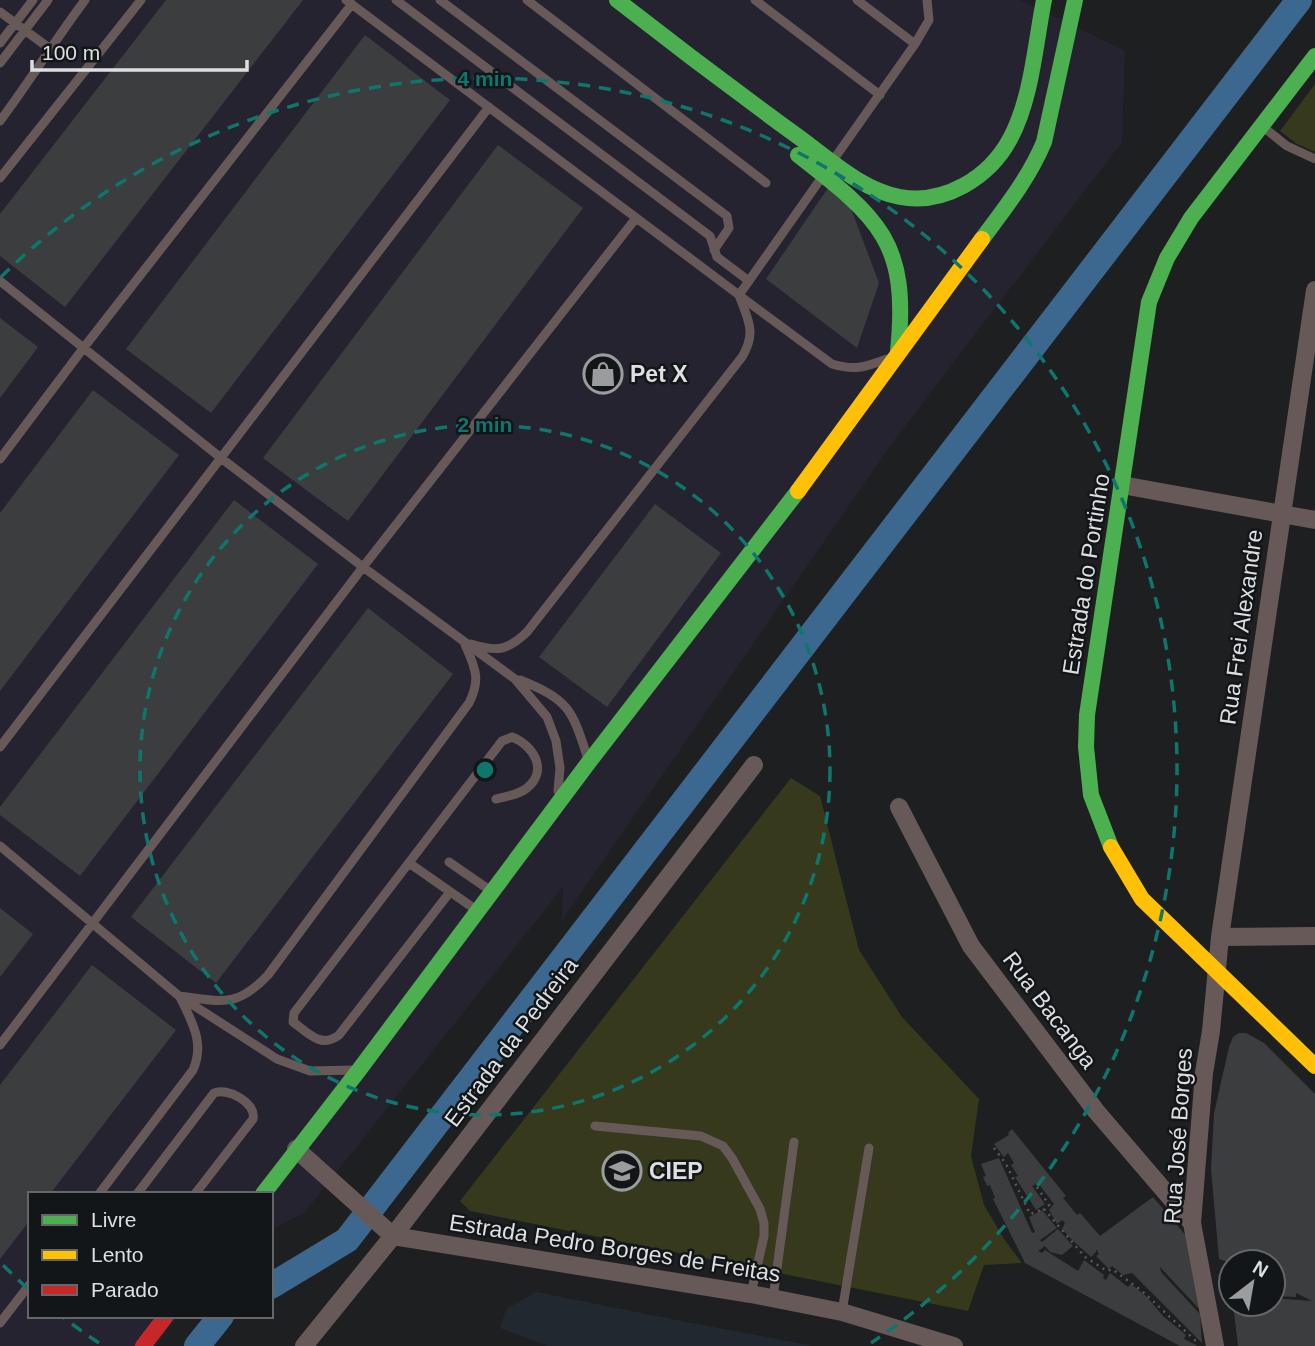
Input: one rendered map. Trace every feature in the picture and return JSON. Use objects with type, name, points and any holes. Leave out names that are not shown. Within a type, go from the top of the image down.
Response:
[{"type":"street","points":[[617,0],[723,83],[849,174],[880,191],[921,199],[949,194],[973,182],[1010,140],[1026,90],[1044,0]]},
{"type":"street","points":[[264,1192],[359,1070],[589,762],[794,497],[1035,163],[1044,142],[1075,0]]},
{"type":"street","name":"Estrada do Portinho","points":[[1315,56],[1191,218],[1157,275],[1149,302],[1087,715],[1086,747],[1091,795],[1115,856],[1142,898],[1315,1066]]},
{"type":"street","points":[[723,83],[733,101],[744,112],[823,175],[870,218],[890,249],[901,308],[897,354]]},
{"type":"street","name":"Rua Frei Alexandre","points":[[1218,971],[1220,937],[1315,290]]},
{"type":"street","points":[[1122,485],[1315,520]]},
{"type":"street","name":"Estrada da Pedreira","points":[[304,1346],[393,1236],[754,765]]},
{"type":"street","name":"Rua Bacanga","points":[[899,807],[971,946],[1096,1111],[1192,1223]]},
{"type":"street","points":[[1220,937],[1315,936]]},
{"type":"street","name":"Rua José Borges","points":[[1215,1346],[1192,1223],[1204,1073],[1218,971]]},
{"type":"street","points":[[296,1149],[393,1236]]},
{"type":"street","name":"Estrada Pedro Borges de Freitas","points":[[393,1236],[773,1298],[842,1312],[945,1344]]},
{"type":"street","points":[[143,1346],[164,1318]]},
{"type":"lane","points":[[0,43],[33,0]]},
{"type":"lane","points":[[0,63],[48,0]]},
{"type":"lane","points":[[0,121],[85,0]]},
{"type":"lane","points":[[0,178],[141,0]]},
{"type":"lane","points":[[396,0],[710,236],[718,257],[748,281]]},
{"type":"lane","points":[[440,0],[727,216],[729,228],[714,250]]},
{"type":"lane","points":[[527,0],[766,183]]},
{"type":"lane","points":[[755,0],[880,95]]},
{"type":"lane","points":[[857,0],[915,44]]},
{"type":"lane","points":[[739,295],[915,44],[929,20],[927,0]]},
{"type":"lane","points":[[0,459],[349,2],[832,364],[849,369],[865,367],[897,354]]},
{"type":"lane","points":[[0,12],[49,48]]},
{"type":"lane","points":[[0,747],[489,107]]},
{"type":"lane","points":[[1261,126],[1287,146],[1315,159]]},
{"type":"lane","points":[[0,1045],[363,567],[636,218]]},
{"type":"lane","points":[[0,281],[363,567],[515,678],[551,694],[569,709],[589,762]]},
{"type":"lane","points":[[464,641],[488,649],[501,649],[515,643],[527,632],[747,349],[751,326],[739,295]]},
{"type":"lane","points":[[179,996],[228,1002],[244,996],[268,975],[469,703],[477,689],[477,677],[464,641]]},
{"type":"lane","points":[[515,678],[547,717],[556,741],[559,768],[557,804]]},
{"type":"lane","points":[[450,892],[339,1035],[327,1042],[314,1038],[293,1022],[294,1013],[502,741],[512,737],[533,751],[538,764],[537,772],[534,780],[524,790],[496,799]]},
{"type":"lane","points":[[0,846],[179,996],[277,1059],[310,1071],[359,1070]]},
{"type":"lane","points":[[449,862],[492,891]]},
{"type":"lane","points":[[409,863],[477,910]]},
{"type":"lane","points":[[101,1192],[193,1070],[198,1059],[200,1045],[195,1028],[179,996]]},
{"type":"lane","points":[[139,1192],[218,1090],[232,1094],[252,1108],[253,1119],[197,1192]]},
{"type":"lane","points":[[595,1126],[701,1136],[723,1146],[760,1209],[764,1223],[764,1236],[751,1294]]},
{"type":"lane","points":[[773,1298],[794,1142]]},
{"type":"lane","points":[[842,1312],[869,1148]]},
{"type":"lane","points":[[0,1323],[28,1287]]},
{"type":"path","points":[[995,1148],[1006,1164],[1030,1214],[1049,1205],[1037,1187]]},
{"type":"path","points":[[1044,1209],[1085,1257],[1107,1271],[1112,1269],[1142,1291],[1204,1346]]},
{"type":"shaded area","points":[[0,0],[1020,0],[1125,51],[1122,142],[895,439],[562,920],[563,887],[304,1213],[273,1229],[273,1192],[28,1192],[28,1318],[176,1318],[155,1346],[0,1346]]},
{"type":"shaded area","points":[[536,1292],[814,1346],[548,1346],[500,1328],[506,1309]]},
{"type":"green space","points":[[1315,84],[1315,152],[1297,144],[1280,131]]},
{"type":"green space","points":[[791,778],[820,796],[859,950],[902,1017],[979,1099],[971,1156],[984,1205],[1022,1263],[984,1265],[968,1311],[470,1211],[460,1201]]},
{"type":"building","points":[[166,0],[303,0],[65,307],[0,256],[0,214]]},
{"type":"building","points":[[365,35],[450,100],[211,413],[126,349]]},
{"type":"building","points":[[498,145],[583,208],[348,521],[263,458]]},
{"type":"building","points":[[830,185],[847,198],[879,283],[857,348],[766,279]]},
{"type":"building","points":[[0,318],[38,347],[0,398]]},
{"type":"building","points":[[93,390],[179,455],[0,691],[0,513]]},
{"type":"building","points":[[234,500],[318,564],[80,876],[0,815],[0,807]]},
{"type":"building","points":[[655,504],[721,553],[607,707],[539,657]]},
{"type":"building","points":[[368,608],[453,674],[216,983],[131,917]]},
{"type":"building","points":[[0,908],[33,934],[0,977]]},
{"type":"building","points":[[92,965],[176,1030],[52,1192],[28,1192],[28,1223],[0,1259],[0,1085]]},
{"type":"building","points":[[1246,1033],[1264,1043],[1315,1094],[1315,1346],[1238,1346],[1235,1318],[1287,1318],[1287,1299],[1312,1301],[1296,1293],[1296,1297],[1287,1297],[1287,1248],[1218,1248],[1211,1169],[1214,1113],[1233,1037]]},
{"type":"building","points":[[1012,1129],[1066,1196],[1063,1198],[1100,1236],[1153,1197],[1194,1245],[1200,1310],[1160,1267],[1161,1272],[1200,1314],[1202,1343],[1132,1273],[1123,1275],[1112,1266],[1109,1269],[1096,1256],[1099,1254],[1096,1249],[1091,1257],[1071,1239],[1062,1229],[1065,1223],[1062,1220],[1057,1224],[1049,1210],[1054,1204],[1038,1183],[1032,1186],[1045,1204],[1036,1210],[1015,1177],[1018,1176],[1008,1153],[1004,1157],[994,1144],[1009,1135]]},
{"type":"building","points":[[999,1158],[1032,1233],[1035,1232],[1029,1217],[1042,1210],[1057,1228],[1040,1240],[1042,1242],[1058,1229],[1073,1246],[1062,1255],[1050,1252],[1045,1246],[1038,1251],[1042,1253],[1045,1250],[1078,1271],[1084,1260],[1104,1275],[1106,1280],[1110,1273],[1128,1287],[1131,1284],[1186,1335],[1184,1339],[1198,1346],[1180,1346],[1025,1263],[993,1199],[995,1198],[990,1185],[987,1186],[983,1177],[986,1176],[981,1164]]},
{"type":"waterway","points":[[273,1285],[347,1240],[1299,0]]},
{"type":"waterway","points":[[197,1346],[219,1318]]},
{"type":"traffic: fast","points":[[617,0],[847,173],[886,193],[916,198],[933,197],[964,186],[978,177],[1001,153],[1010,139],[1023,106],[1044,0]]},
{"type":"traffic: fast","points":[[982,239],[1024,180],[1044,142],[1075,0]]},
{"type":"traffic: fast","points":[[1111,847],[1091,795],[1086,747],[1087,715],[1149,302],[1167,258],[1191,218],[1315,56]]},
{"type":"traffic: fast","points":[[798,155],[850,197],[869,216],[883,236],[893,258],[899,283],[898,351]]},
{"type":"traffic: fast","points":[[265,1192],[589,762],[798,491]]},
{"type":"traffic: slow","points":[[798,491],[982,239]]},
{"type":"traffic: slow","points":[[1111,847],[1142,899],[1315,1066]]},
{"type":"traffic: jam","points":[[143,1346],[164,1318]]},
{"type":"place","name":"Pet X","points":[[603,374]]},
{"type":"place","name":"CIEP","points":[[622,1171]]}]
